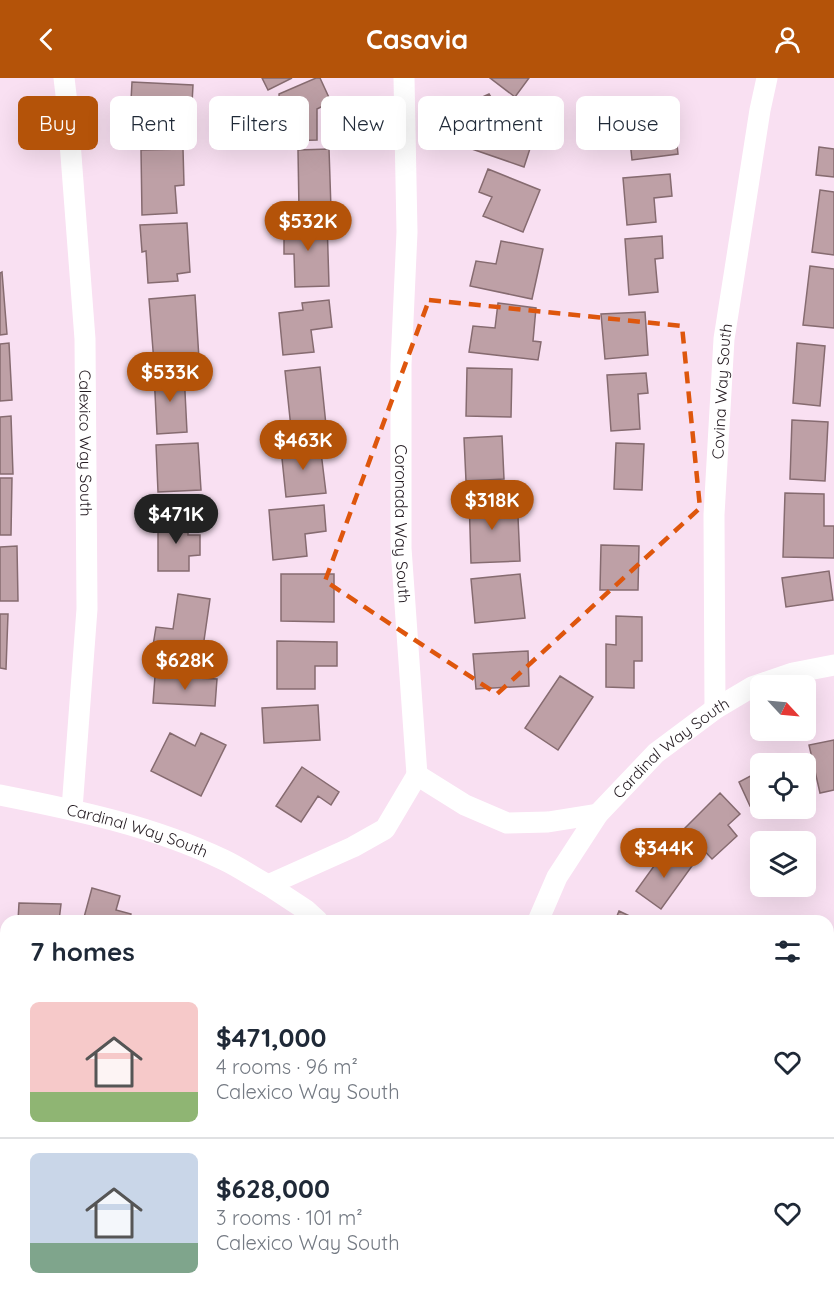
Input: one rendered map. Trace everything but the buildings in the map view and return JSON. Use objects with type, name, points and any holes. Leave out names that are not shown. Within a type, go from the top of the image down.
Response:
[{"type":"street","name":"Calexico Way South","points":[[64,78],[68,104],[85,350],[87,609],[72,809]]},
{"type":"street","name":"Coronada Way South","points":[[404,78],[407,232],[401,365],[401,548],[417,775]]},
{"type":"street","name":"Covina Way South","points":[[715,709],[714,515],[724,339],[766,78]]},
{"type":"street","name":"Cardinal Way South","points":[[541,915],[557,877],[598,814],[656,753],[715,709],[752,687],[793,673],[834,665]]},
{"type":"street","points":[[268,885],[353,848],[385,829],[417,775],[465,805],[507,822],[548,822],[598,814]]},
{"type":"street","name":"Cardinal Way South","points":[[0,795],[72,809],[173,839],[224,860],[268,885],[311,915]]},
{"type":"highlighted area","points":[[429,300],[682,326],[700,508],[497,694],[325,581]]}]
